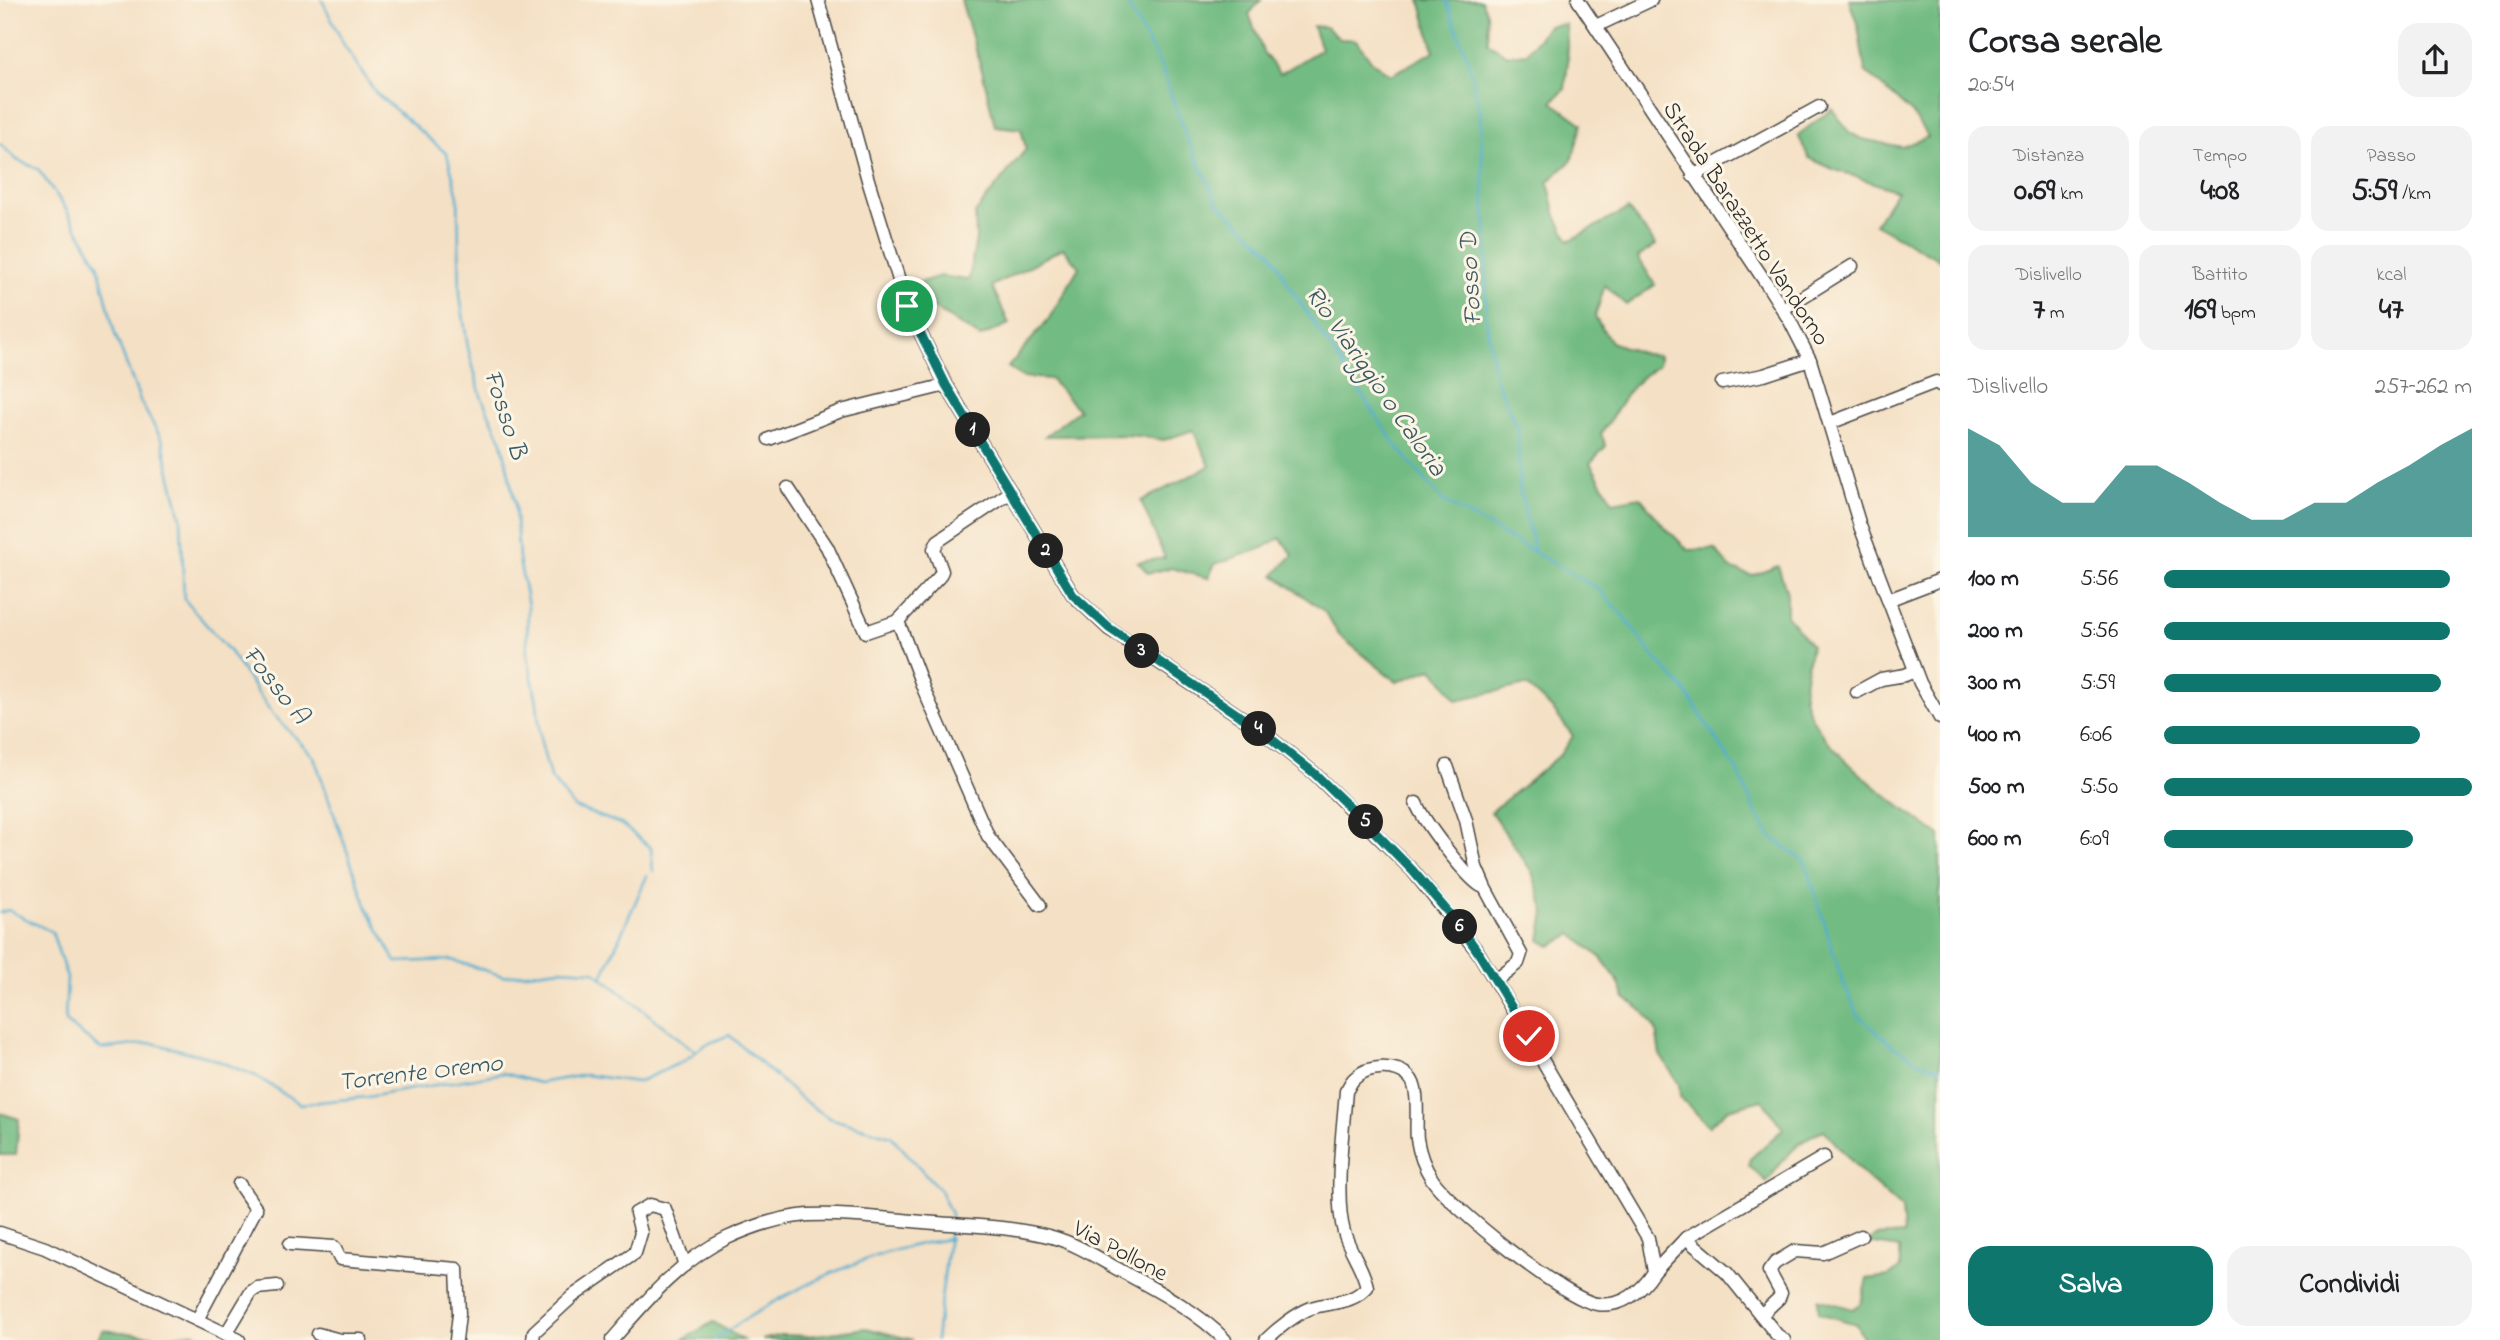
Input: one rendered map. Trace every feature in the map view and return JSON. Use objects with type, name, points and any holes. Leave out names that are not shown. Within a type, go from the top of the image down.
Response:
[{"type":"street","points":[[818,0],[868,180],[907,306],[946,385],[1073,595],[1109,628],[1259,729],[1314,773],[1413,871],[1459,925],[1496,980],[1648,1238],[1654,1272]]},
{"type":"street","name":"Strada Barazzetto Vandorno","points":[[1578,0],[1783,309],[1810,360],[1860,526],[1915,671],[1940,718]]},
{"type":"street","points":[[1596,26],[1651,0]]},
{"type":"street","points":[[1693,176],[1819,107]]},
{"type":"street","points":[[1783,309],[1852,266]]},
{"type":"street","points":[[1722,383],[1764,375],[1810,360]]},
{"type":"street","points":[[1830,423],[1936,382],[1940,386]]},
{"type":"street","points":[[769,439],[841,411],[946,385]]},
{"type":"street","points":[[788,488],[827,547],[866,632],[898,621],[939,577],[942,571],[934,549],[938,541],[1011,492]]},
{"type":"street","points":[[1888,600],[1940,580]]},
{"type":"street","points":[[898,621],[924,690],[988,836],[1040,905]]},
{"type":"street","points":[[1857,692],[1881,679],[1915,671]]},
{"type":"street","points":[[1447,766],[1466,820],[1476,867],[1521,954],[1518,962],[1496,980]]},
{"type":"street","points":[[1416,803],[1446,847],[1477,883],[1485,888]]},
{"type":"street","points":[[1266,1340],[1290,1320],[1311,1308],[1351,1300],[1367,1287],[1365,1275],[1344,1232],[1340,1205],[1346,1091],[1354,1079],[1365,1071],[1394,1069],[1409,1077],[1416,1087],[1417,1142],[1432,1179],[1455,1206],[1573,1296],[1598,1305],[1628,1298],[1643,1289],[1654,1272],[1686,1238],[1825,1157]]},
{"type":"street","points":[[197,1320],[257,1209],[239,1184]]},
{"type":"street","points":[[533,1340],[534,1332],[573,1296],[635,1253],[641,1233],[636,1213],[650,1205],[665,1209],[685,1265]]},
{"type":"street","name":"Via Pollone","points":[[612,1340],[662,1285],[709,1247],[773,1222],[807,1215],[963,1225],[1055,1237],[1194,1315],[1225,1340]]},
{"type":"street","points":[[0,1233],[45,1248],[239,1340]]},
{"type":"street","points":[[1761,1315],[1781,1293],[1769,1271],[1775,1263],[1795,1251],[1823,1253],[1861,1236]]},
{"type":"street","points":[[1686,1238],[1727,1273],[1784,1340]]},
{"type":"street","points":[[290,1244],[334,1247],[340,1259],[457,1269],[459,1314],[456,1340]]},
{"type":"street","points":[[226,1334],[246,1288],[277,1286]]},
{"type":"street","points":[[318,1334],[340,1340],[361,1340]]},
{"type":"green space","points":[[961,0],[1261,0],[1249,14],[1263,52],[1280,74],[1321,49],[1313,26],[1326,27],[1340,39],[1356,40],[1372,62],[1391,75],[1434,51],[1420,0],[1481,0],[1487,13],[1488,43],[1507,55],[1527,53],[1548,26],[1566,24],[1568,61],[1565,89],[1552,102],[1582,124],[1572,160],[1548,182],[1556,216],[1569,241],[1628,209],[1656,245],[1638,257],[1655,285],[1626,305],[1605,285],[1595,317],[1611,342],[1641,353],[1659,356],[1658,366],[1639,379],[1619,405],[1601,434],[1606,446],[1590,463],[1613,502],[1640,497],[1688,550],[1715,549],[1730,568],[1752,576],[1778,566],[1787,593],[1787,616],[1811,645],[1804,694],[1809,713],[1821,733],[1859,773],[1940,836],[1940,1340],[1864,1340],[1856,1324],[1819,1313],[1818,1299],[1853,1309],[1861,1303],[1867,1279],[1889,1276],[1900,1268],[1900,1248],[1868,1243],[1875,1236],[1904,1234],[1902,1209],[1863,1174],[1824,1130],[1799,1145],[1767,1182],[1749,1166],[1751,1158],[1783,1129],[1762,1100],[1728,1109],[1709,1126],[1680,1097],[1679,1084],[1660,1055],[1656,1030],[1643,1011],[1625,998],[1617,979],[1601,958],[1572,934],[1550,946],[1540,940],[1545,912],[1532,872],[1491,812],[1559,756],[1573,736],[1553,710],[1526,685],[1457,700],[1433,668],[1397,682],[1339,635],[1324,611],[1274,575],[1293,555],[1280,538],[1263,548],[1215,564],[1208,578],[1171,568],[1148,573],[1138,562],[1165,558],[1141,501],[1210,466],[1193,430],[1164,440],[1130,435],[1045,436],[1079,410],[1050,379],[1022,377],[1008,367],[1048,320],[1079,267],[1063,248],[992,286],[1009,324],[980,337],[926,303],[915,284],[940,276],[969,280],[976,238],[975,213],[1026,149],[1021,129],[995,126]]},
{"type":"green space","points":[[1849,0],[1940,0],[1940,260],[1875,224],[1897,191],[1809,158],[1798,135],[1832,109],[1850,133],[1862,139],[1902,147],[1928,137],[1912,113],[1865,71],[1858,26]]},
{"type":"green space","points":[[0,1113],[19,1119],[16,1155],[0,1155]]},
{"type":"green space","points":[[713,1322],[743,1340],[683,1340]]},
{"type":"green space","points":[[866,1328],[913,1340],[762,1340],[780,1335],[809,1336]]},
{"type":"green space","points":[[103,1330],[163,1337],[193,1332],[211,1340],[97,1340]]},
{"type":"waterway","name":"Fosso B","points":[[322,0],[345,47],[376,93],[447,154],[458,196],[460,295],[468,348],[481,396],[502,442],[515,503],[519,559],[528,606],[527,653],[537,702],[541,743],[550,777],[574,807],[621,824],[651,848],[653,871]]},
{"type":"waterway","name":"Rio Viariggio o Caloria","points":[[1125,0],[1160,64],[1186,136],[1218,203],[1272,253],[1289,286],[1395,444],[1442,500],[1597,588],[1625,618],[1654,657],[1684,689],[1739,774],[1756,813],[1771,837],[1805,861],[1842,980],[1858,1015],[1893,1046],[1925,1065],[1940,1068]]},
{"type":"waterway","name":"Fosso D","points":[[1446,0],[1468,60],[1480,111],[1487,250],[1486,316],[1495,377],[1518,431],[1519,484],[1534,551]]},
{"type":"waterway","name":"Fosso A","points":[[0,144],[17,160],[38,169],[64,206],[98,264],[115,334],[141,403],[162,440],[181,518],[184,599],[230,652],[271,712],[314,757],[367,908],[396,962],[452,960],[503,976],[560,969],[594,971],[696,1052]]},
{"type":"waterway","name":"Fosso B","points":[[602,977],[647,876]]},
{"type":"waterway","name":"Torrente Oremo","points":[[0,913],[8,910],[52,932],[67,978],[65,1022],[101,1049],[152,1043],[208,1057],[256,1076],[300,1104],[367,1097],[503,1073],[539,1083],[585,1075],[638,1082],[684,1061],[703,1046],[729,1035],[800,1098],[829,1118],[891,1136],[940,1190],[951,1214],[951,1221]]},
{"type":"waterway","name":"Torrente Oremo","points":[[936,1340],[950,1227]]},
{"type":"waterway","points":[[714,1340],[768,1306],[826,1276],[888,1252],[950,1239]]},
{"type":"route","points":[[907,306],[946,385],[1073,595],[1109,628],[1259,729],[1314,773],[1364,821],[1413,871],[1459,925],[1529,1036]]}]
